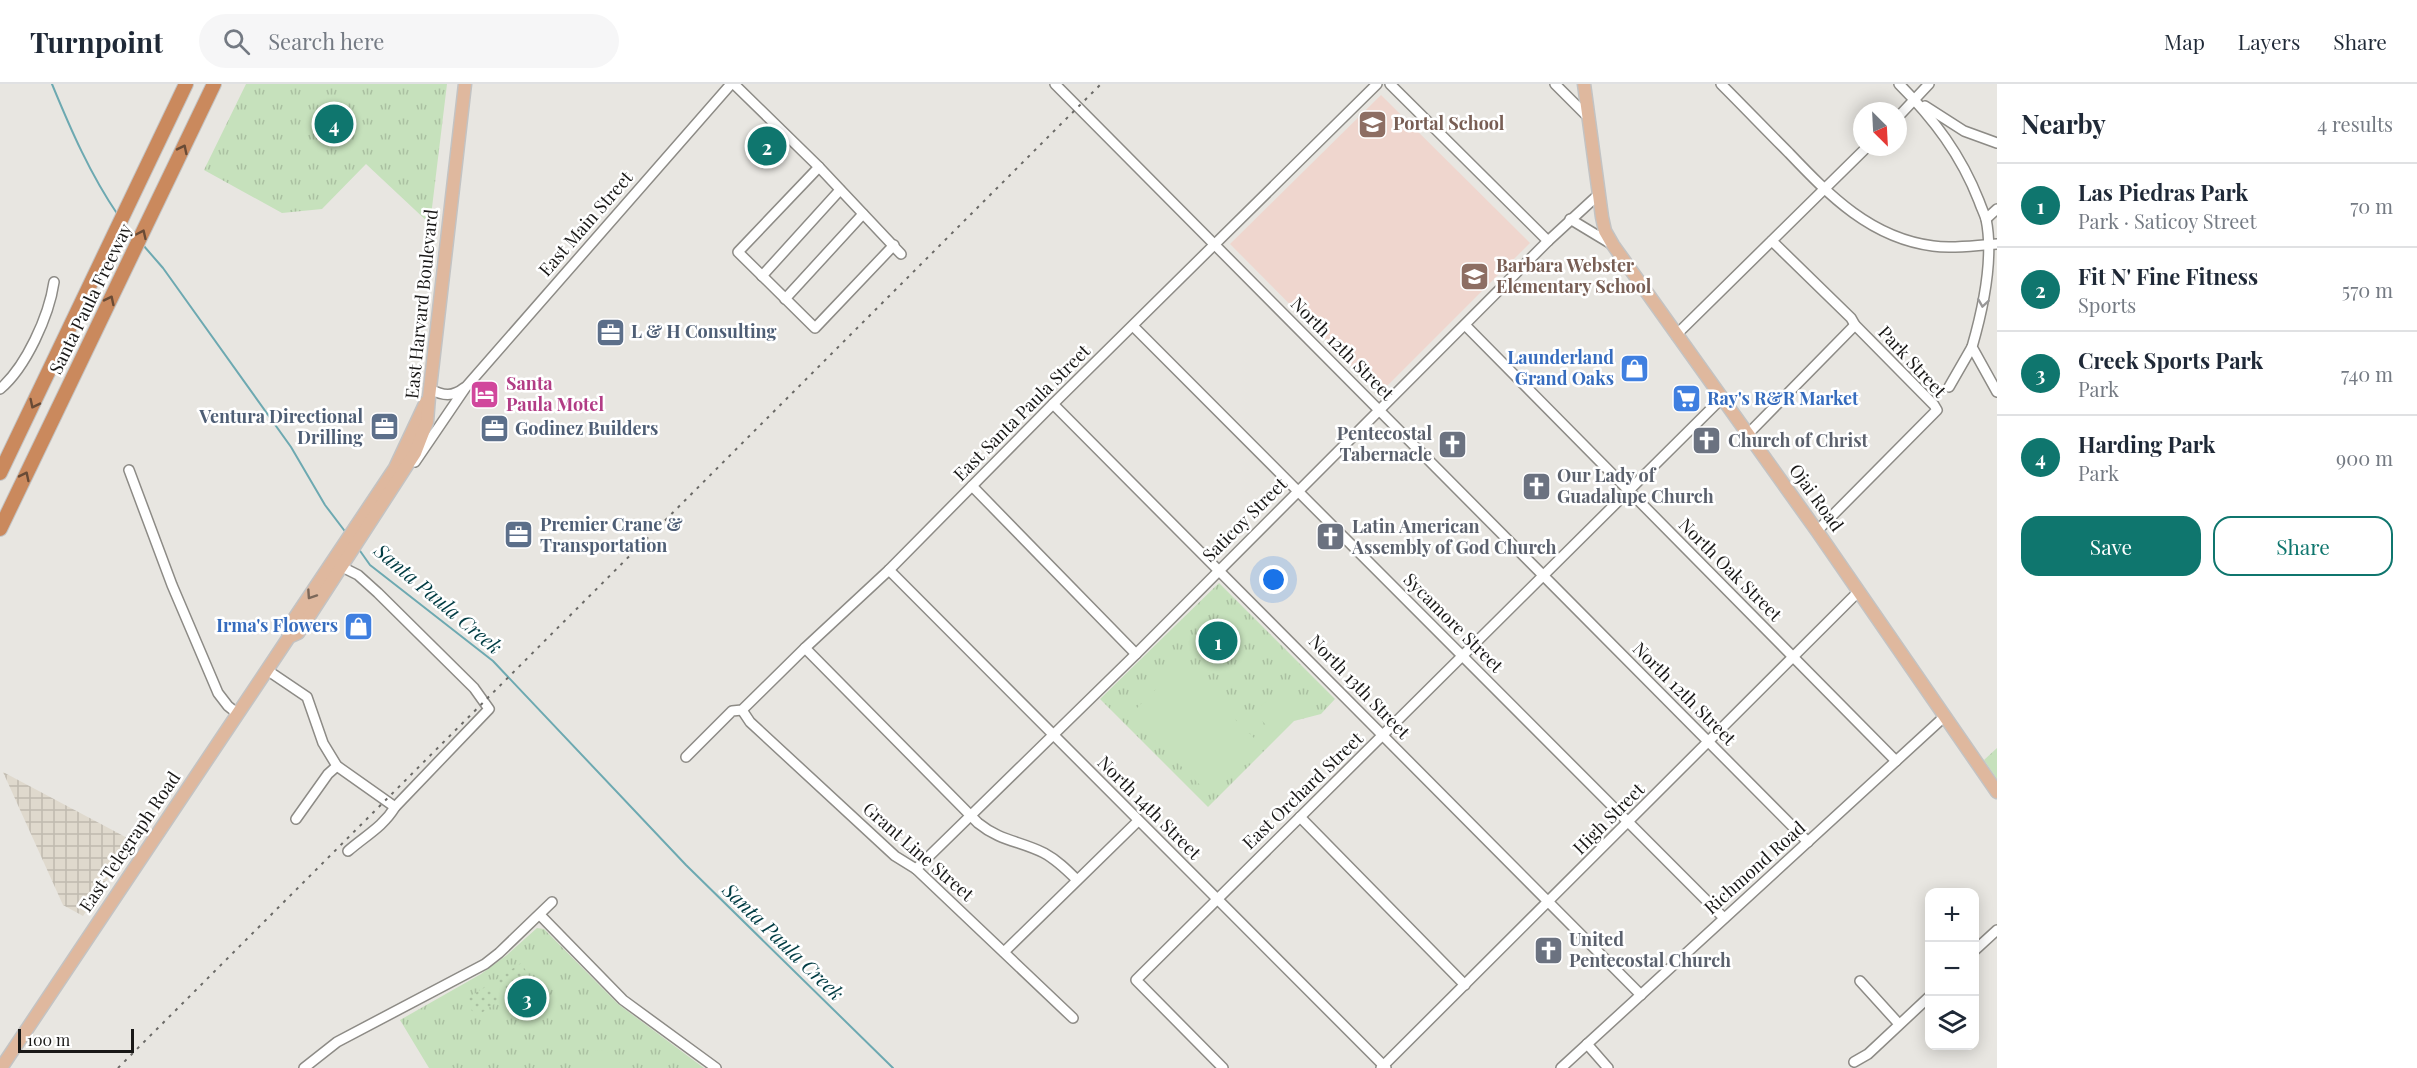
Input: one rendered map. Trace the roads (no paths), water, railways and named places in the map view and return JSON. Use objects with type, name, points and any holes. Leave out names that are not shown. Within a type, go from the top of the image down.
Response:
[{"type":"highway","name":"Santa Paula Freeway","points":[[0,473],[186,84]]},
{"type":"highway","name":"Santa Paula Freeway","points":[[0,529],[214,84]]},
{"type":"main road","name":"East Harvard Boulevard","points":[[372,512],[421,440],[429,411],[465,84]]},
{"type":"main road","name":"Ojai Road","points":[[1584,84],[1598,195],[1605,231],[1613,245],[1817,531],[1997,792]]},
{"type":"main road","name":"East Telegraph Road","points":[[1,1068],[289,637],[298,633],[372,512]]},
{"type":"street","points":[[733,84],[819,167],[901,254]]},
{"type":"street","name":"East Main Street","points":[[437,430],[466,387],[733,84]]},
{"type":"street","name":"North 12th Street","points":[[1055,84],[1808,842]]},
{"type":"street","name":"East Santa Paula Street","points":[[686,758],[732,711],[742,710],[889,570],[1053,404],[1377,84]]},
{"type":"street","points":[[1390,84],[1548,241]]},
{"type":"street","points":[[1555,84],[1589,118]]},
{"type":"street","points":[[1721,84],[1823,188],[1864,221],[1899,238],[1941,247],[1992,244]]},
{"type":"street","points":[[1899,84],[1916,100],[1958,154],[1972,181],[1986,219],[1992,244],[1984,296],[1972,347],[1949,387]]},
{"type":"street","points":[[1907,108],[1929,84]]},
{"type":"street","points":[[1916,100],[1964,131],[1997,143]]},
{"type":"street","points":[[1676,335],[1857,156]]},
{"type":"street","points":[[819,167],[738,252],[815,328],[894,245]]},
{"type":"street","points":[[762,276],[840,190]]},
{"type":"street","name":"Saticoy Street","points":[[916,869],[1136,654],[1570,219],[1598,195]]},
{"type":"street","points":[[1986,219],[1997,209]]},
{"type":"street","points":[[785,299],[863,214]]},
{"type":"street","points":[[1570,219],[1613,245]]},
{"type":"street","name":"Park Street","points":[[1772,241],[1851,318],[1855,325],[1937,410],[1817,531]]},
{"type":"street","points":[[0,389],[22,365],[52,297],[54,282]]},
{"type":"street","name":"North Oak Street","points":[[1465,325],[1896,761]]},
{"type":"street","points":[[1748,434],[1855,325]]},
{"type":"street","name":"Sycamore Street","points":[[1133,326],[1724,918]]},
{"type":"street","points":[[1972,347],[1997,392]]},
{"type":"street","points":[[430,393],[447,395],[458,393],[466,387]]},
{"type":"street","name":"East Orchard Street","points":[[1223,1068],[1136,980],[1464,657],[1722,398]]},
{"type":"street","name":"North 13th Street","points":[[1053,404],[1641,995]]},
{"type":"street","name":"East Telegraph Road","points":[[372,512],[437,430]]},
{"type":"street","points":[[129,470],[171,585],[218,693],[238,714]]},
{"type":"street","points":[[972,486],[1136,654]]},
{"type":"street","points":[[342,560],[474,688],[489,709],[395,807],[389,817],[369,836],[348,851]]},
{"type":"street","name":"North 14th Street","points":[[889,570],[1383,1067]]},
{"type":"street","name":"High Street","points":[[1383,1067],[1859,591]]},
{"type":"street","points":[[805,648],[992,835],[1045,854],[1064,867],[1077,880]]},
{"type":"street","points":[[267,670],[308,697],[323,743],[337,766],[395,807]]},
{"type":"street","name":"Grant Line Street","points":[[742,710],[750,722],[895,856],[916,869],[1073,1018]]},
{"type":"street","name":"Richmond Road","points":[[1561,1068],[1944,717]]},
{"type":"street","points":[[296,819],[327,774],[337,766]]},
{"type":"street","points":[[1300,817],[1465,985]]},
{"type":"street","points":[[1004,952],[1138,821]]},
{"type":"street","points":[[304,1068],[337,1042],[485,964],[500,953],[552,902]]},
{"type":"street","points":[[540,915],[622,1000],[716,1068]]},
{"type":"street","points":[[1979,946],[1997,930]]},
{"type":"street","points":[[1860,981],[1899,1024]]},
{"type":"street","points":[[1854,1062],[1868,1054],[1925,1000]]},
{"type":"street","points":[[1587,1044],[1608,1068]]},
{"type":"waterway","name":"Santa Paula Creek","points":[[52,84],[90,168],[118,215]]},
{"type":"waterway","name":"Santa Paula Creek","points":[[125,224],[135,236]]},
{"type":"waterway","name":"Santa Paula Creek","points":[[143,245],[163,268],[291,447],[325,505],[347,534]]},
{"type":"waterway","name":"Santa Paula Creek","points":[[358,548],[370,565],[493,661],[686,865],[893,1068]]},
{"type":"railway","points":[[118,1068],[1101,84]]},
{"type":"place","name":"Harding Park","points":[[334,124]]},
{"type":"place","name":"Portal School","points":[[1372,124]]},
{"type":"place","name":"Fit N' Fine Fitness","points":[[767,146]]},
{"type":"place","name":"Barbara Webster Elementary School","points":[[1475,276]]},
{"type":"place","name":"L & H Consulting","points":[[610,332]]},
{"type":"place","name":"Launderland Grand Oaks","points":[[1635,368]]},
{"type":"place","name":"Santa Paula Motel","points":[[485,394]]},
{"type":"place","name":"Ray's R&R Market","points":[[1686,399]]},
{"type":"place","name":"Ventura Directional Drilling","points":[[384,427]]},
{"type":"place","name":"Godinez Builders","points":[[494,429]]},
{"type":"place","name":"Church of Christ","points":[[1707,441]]},
{"type":"place","name":"Pentecostal Tabernacle","points":[[1453,444]]},
{"type":"place","name":"Our Lady of Guadalupe Church","points":[[1536,486]]},
{"type":"place","name":"Premier Crane & Transportation","points":[[519,535]]},
{"type":"place","name":"Latin American Assembly of God Church","points":[[1331,537]]},
{"type":"place","name":"Irma's Flowers","points":[[359,626]]},
{"type":"place","name":"Las Piedras Park","points":[[1218,641]]},
{"type":"place","name":"United Pentecostal Church","points":[[1548,950]]},
{"type":"place","name":"Creek Sports Park","points":[[527,998]]}]
